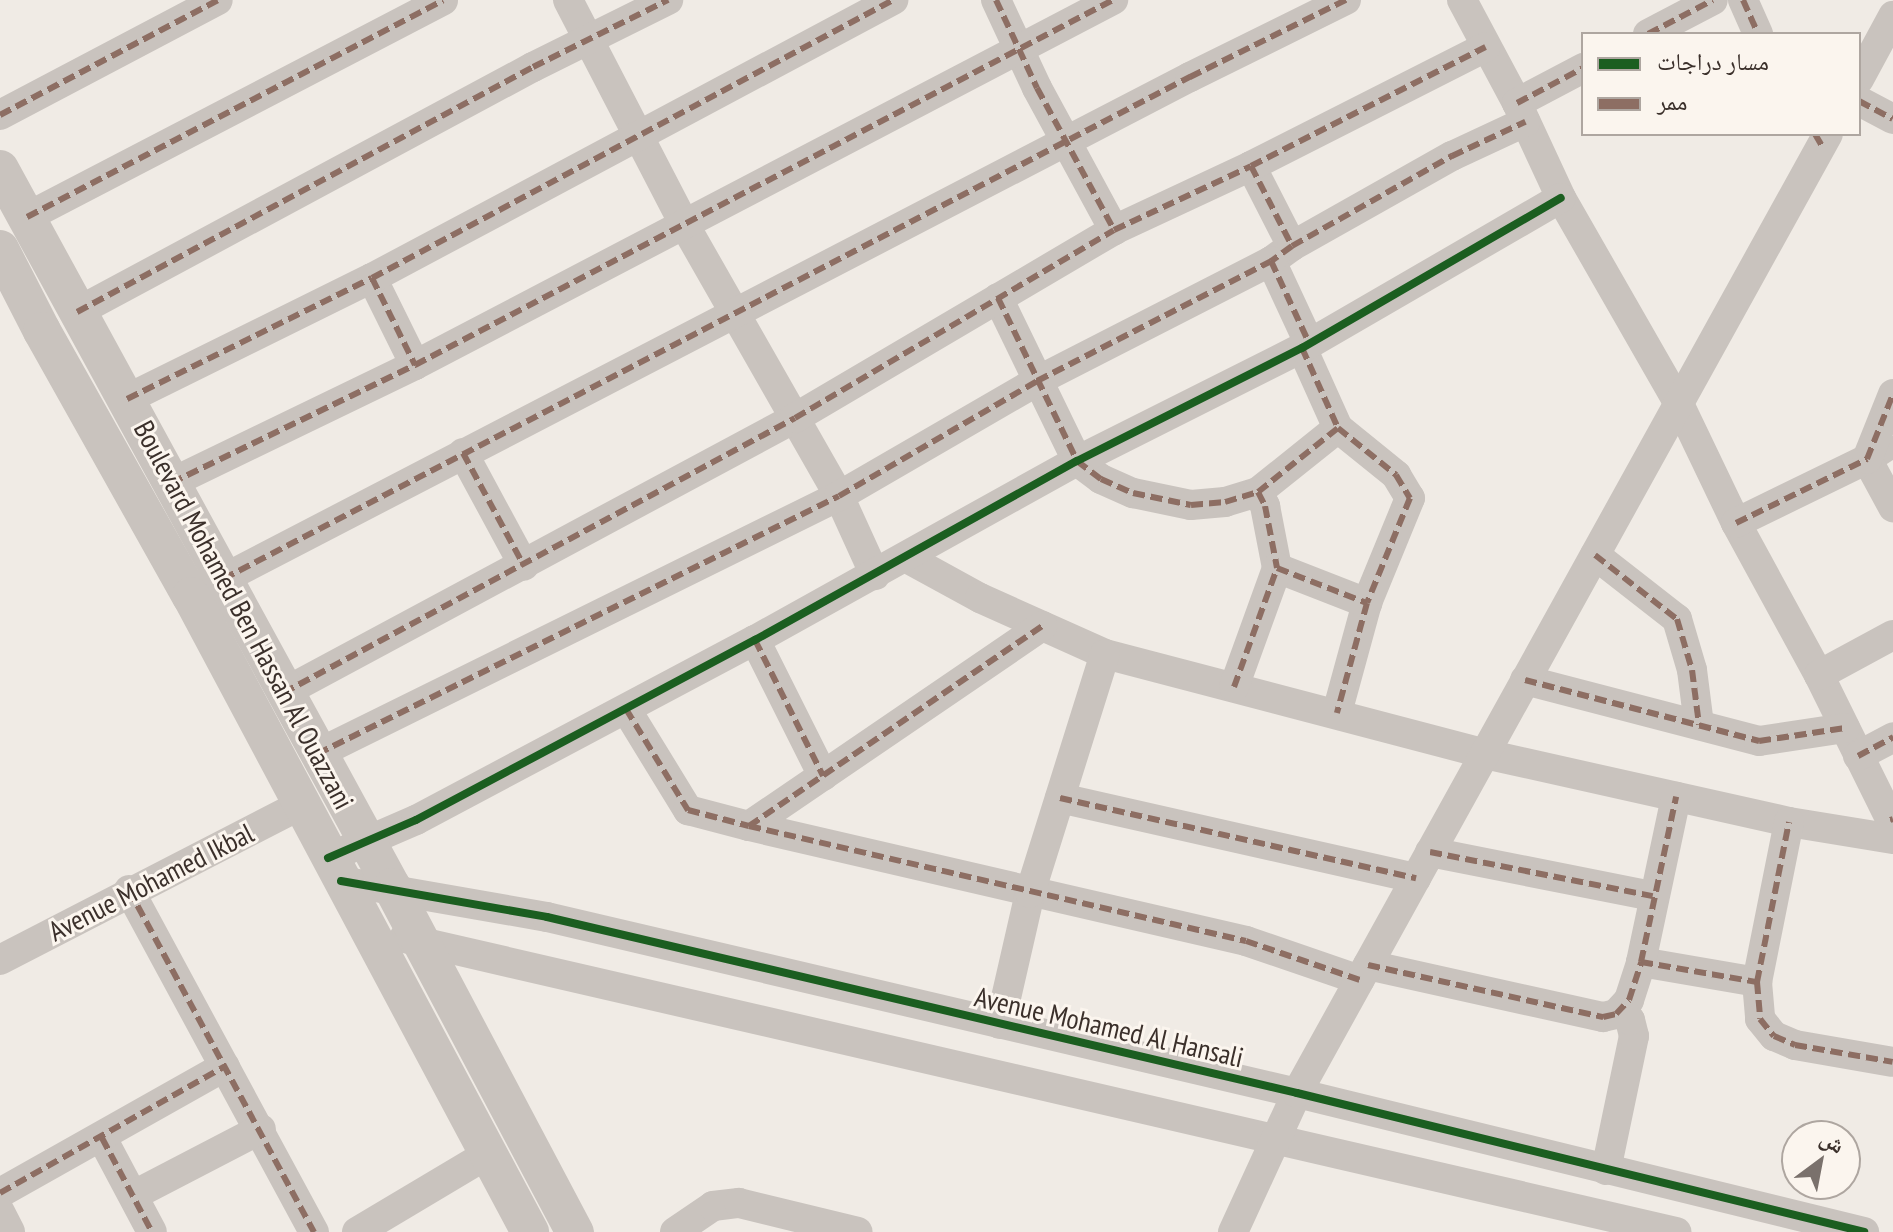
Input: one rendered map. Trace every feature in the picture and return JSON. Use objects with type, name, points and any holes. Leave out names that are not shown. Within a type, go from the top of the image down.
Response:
[{"type":"street","points":[[0,115],[218,0]]},
{"type":"street","points":[[27,217],[443,0]]},
{"type":"street","points":[[568,0],[684,224],[839,496],[875,575]]},
{"type":"street","points":[[77,312],[668,0]]},
{"type":"street","points":[[127,399],[372,278],[893,0]]},
{"type":"street","points":[[996,0],[1066,144],[1114,230]]},
{"type":"street","points":[[171,483],[415,365],[1113,0]]},
{"type":"street","points":[[223,579],[1190,77],[1346,0]]},
{"type":"street","points":[[907,558],[1105,654],[1485,754],[1789,822],[1892,826],[1819,675],[1736,523],[1679,404],[1561,198],[1521,112],[1462,0]]},
{"type":"street","points":[[1652,32],[1713,0]]},
{"type":"street","points":[[1743,0],[1757,32]]},
{"type":"street","points":[[1861,75],[1893,16]]},
{"type":"street","points":[[283,693],[795,418],[1114,230],[1251,166],[1486,47]]},
{"type":"street","points":[[317,754],[839,496],[1037,381],[1282,254],[1452,156],[1581,69]]},
{"type":"street","points":[[1861,102],[1893,119]]},
{"type":"street","points":[[1233,1232],[1297,1093],[1679,404],[1822,138]]},
{"type":"street","points":[[1251,166],[1282,254],[1306,345],[1338,428],[1396,475],[1410,498],[1367,603],[1337,713]]},
{"type":"street","name":"Boulevard Mohamed Ben Hassan Al Ouazzani","points":[[0,169],[127,399],[283,693],[392,887],[575,1232]]},
{"type":"street","points":[[334,869],[367,842],[755,640],[1077,461],[1306,345],[1561,198]]},
{"type":"street","name":"Boulevard Mohamed Ben Hassan Al Ouazzani","points":[[4,269],[302,804],[530,1232]]},
{"type":"street","points":[[372,278],[415,365]]},
{"type":"street","points":[[998,298],[1077,461],[1112,484],[1169,501],[1210,505],[1258,492],[1338,428]]},
{"type":"street","points":[[1867,459],[1893,394]]},
{"type":"street","points":[[1736,523],[1867,459],[1893,443]]},
{"type":"street","points":[[463,453],[524,566]]},
{"type":"street","points":[[1867,459],[1893,507]]},
{"type":"street","points":[[1234,687],[1277,568],[1268,517],[1258,492]]},
{"type":"street","points":[[1595,555],[1677,619],[1692,670],[1699,725]]},
{"type":"street","points":[[1277,568],[1367,603]]},
{"type":"street","points":[[749,826],[1042,626]]},
{"type":"street","points":[[1819,675],[1893,635]]},
{"type":"street","points":[[755,640],[823,776]]},
{"type":"street","points":[[1000,1024],[1030,893],[1105,654]]},
{"type":"street","points":[[1525,680],[1759,741],[1845,728]]},
{"type":"street","points":[[626,709],[688,810],[1030,893],[1246,941],[1364,973],[1603,1017],[1622,1010],[1629,1000],[1641,962],[1676,797]]},
{"type":"street","points":[[1858,756],[1893,737]]},
{"type":"street","points":[[1060,798],[1423,865],[1653,896]]},
{"type":"street","name":"Avenue Mohamed Ikbal","points":[[0,960],[129,890],[302,804]]},
{"type":"street","points":[[1789,822],[1757,982],[1760,1019],[1774,1036],[1795,1045],[1893,1062]]},
{"type":"street","name":"Avenue Mohamed Al Hansali","points":[[334,869],[392,887],[547,917],[1297,1093],[1864,1232]]},
{"type":"street","points":[[129,890],[314,1232]]},
{"type":"street","points":[[370,936],[418,938],[1641,1228],[1676,1232]]},
{"type":"street","points":[[1641,962],[1757,982]]},
{"type":"street","points":[[1606,1170],[1634,1036],[1630,1020],[1622,1010]]},
{"type":"street","points":[[0,1193],[225,1066]]},
{"type":"street","points":[[134,1195],[261,1129]]},
{"type":"street","points":[[102,1138],[152,1232]]},
{"type":"street","points":[[357,1232],[488,1154]]},
{"type":"street","points":[[1641,1228],[1654,1182]]},
{"type":"street","points":[[675,1232],[713,1206],[739,1203],[858,1232]]},
{"type":"street","points":[[0,1212],[10,1232]]},
{"type":"marked path","points":[[0,115],[218,0]]},
{"type":"marked path","points":[[27,217],[443,0]]},
{"type":"marked path","points":[[77,312],[533,67],[668,0]]},
{"type":"marked path","points":[[127,399],[372,278],[893,0]]},
{"type":"marked path","points":[[996,0],[1037,88],[1114,230]]},
{"type":"marked path","points":[[171,483],[415,365],[1113,0]]},
{"type":"marked path","points":[[223,579],[1190,77],[1346,0]]},
{"type":"marked path","points":[[1652,32],[1713,0]]},
{"type":"marked path","points":[[1743,0],[1757,32]]},
{"type":"marked path","points":[[283,693],[795,418],[1114,230],[1251,166],[1486,47]]},
{"type":"marked path","points":[[1517,103],[1581,69]]},
{"type":"marked path","points":[[1861,102],[1893,119]]},
{"type":"marked path","points":[[1292,246],[1452,156],[1525,122]]},
{"type":"marked path","points":[[1816,136],[1822,146]]},
{"type":"marked path","points":[[1251,166],[1292,246],[1271,261],[1309,343]]},
{"type":"marked path","points":[[317,754],[839,496],[1037,381],[1271,261]]},
{"type":"marked path","points":[[372,278],[415,365]]},
{"type":"marked path","points":[[998,298],[1077,461],[1101,479],[1133,493],[1191,505],[1225,502],[1258,492],[1338,428]]},
{"type":"marked path","points":[[1302,348],[1338,428],[1396,475],[1410,498],[1367,603],[1337,713]]},
{"type":"marked path","points":[[1736,523],[1867,459],[1893,394]]},
{"type":"marked path","points":[[463,453],[524,566]]},
{"type":"marked path","points":[[1258,492],[1265,506],[1277,568],[1367,603]]},
{"type":"marked path","points":[[1595,555],[1677,619],[1692,670],[1699,725]]},
{"type":"marked path","points":[[1234,687],[1277,568]]},
{"type":"marked path","points":[[626,709],[688,810],[749,826],[1042,626]]},
{"type":"marked path","points":[[755,640],[823,776]]},
{"type":"marked path","points":[[1525,680],[1759,741],[1845,728]]},
{"type":"marked path","points":[[1858,756],[1893,737]]},
{"type":"marked path","points":[[1368,965],[1603,1017],[1616,1014],[1629,1000],[1641,962],[1676,797]]},
{"type":"marked path","points":[[1060,798],[1416,878]]},
{"type":"marked path","points":[[1757,982],[1789,822]]},
{"type":"marked path","points":[[749,826],[1246,941],[1360,980]]},
{"type":"marked path","points":[[1430,852],[1653,896]]},
{"type":"marked path","points":[[129,890],[314,1232]]},
{"type":"marked path","points":[[1641,962],[1757,982],[1760,1019],[1774,1036],[1795,1045],[1893,1062]]},
{"type":"marked path","points":[[0,1193],[225,1066]]},
{"type":"marked path","points":[[102,1138],[152,1232]]},
{"type":"cycle path","points":[[328,858],[416,820],[755,640],[1077,461],[1302,348],[1561,198]]},
{"type":"cycle path","points":[[341,881],[547,917],[1297,1093],[1864,1232]]}]
